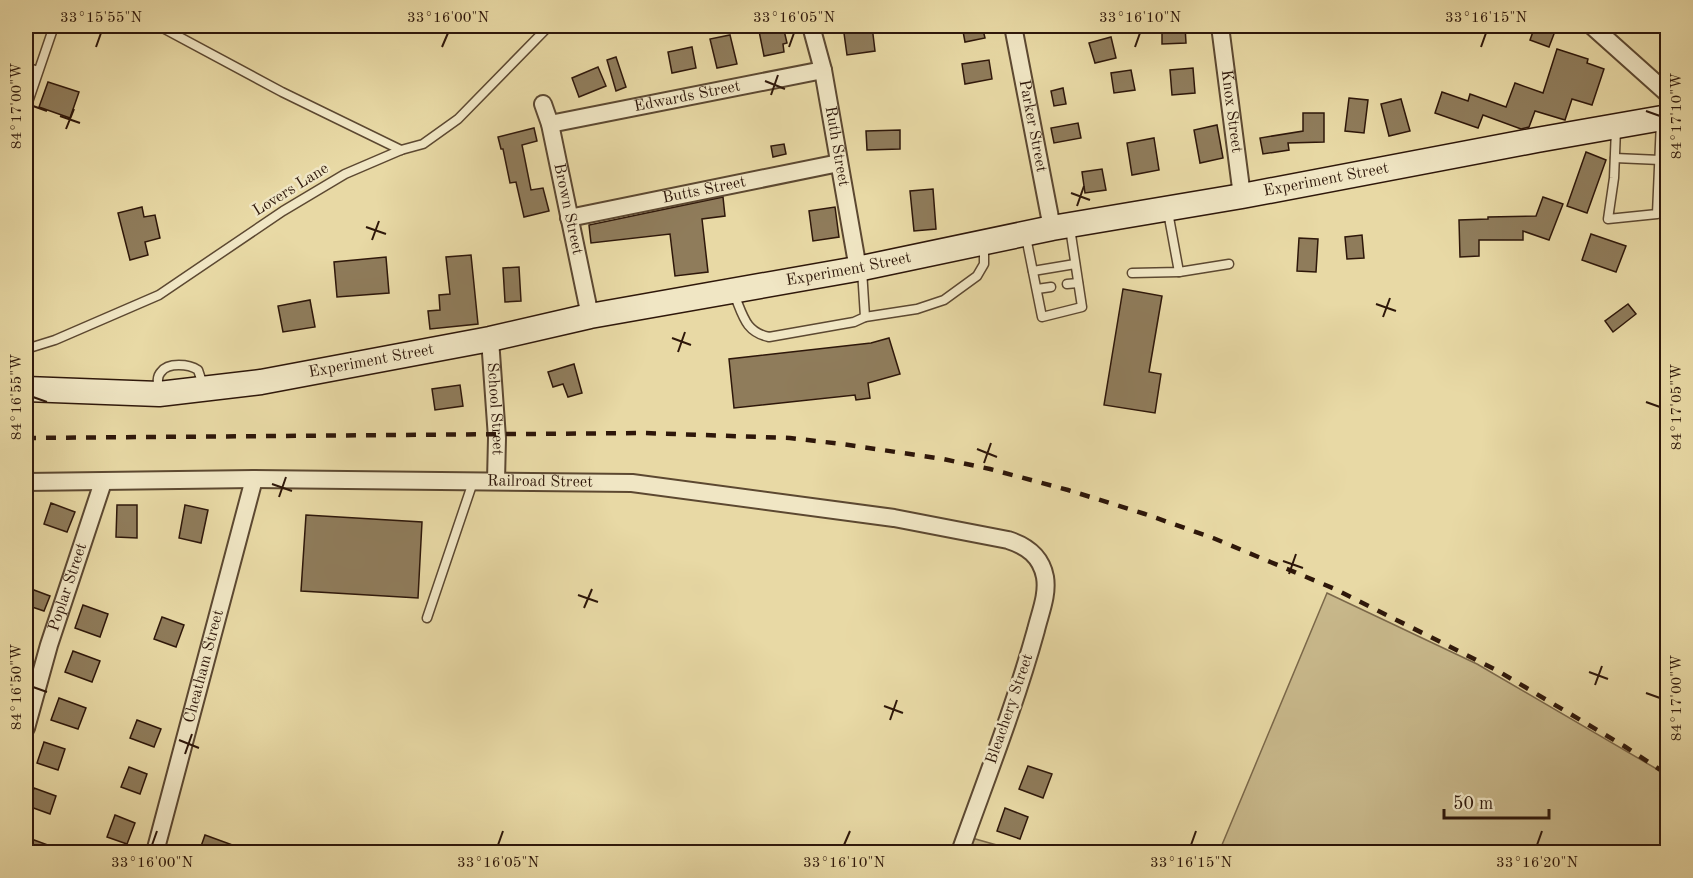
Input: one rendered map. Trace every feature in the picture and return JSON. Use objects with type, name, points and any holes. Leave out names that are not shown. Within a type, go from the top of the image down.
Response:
[{"type":"main road","name":"Experiment Street","points":[[26,389],[159,394],[261,382],[490,339],[590,316],[860,268],[1060,226],[1242,196],[1664,118]]},
{"type":"street","name":"Ruth Street","points":[[811,26],[823,70],[860,268]]},
{"type":"street","name":"Parker Street","points":[[1013,26],[1060,226]]},
{"type":"street","name":"Knox Street","points":[[1220,26],[1242,196]]},
{"type":"street","points":[[1593,26],[1668,94]]},
{"type":"street","name":"Edwards Street","points":[[549,124],[823,70]]},
{"type":"street","name":"Brown Street","points":[[543,104],[590,316]]},
{"type":"street","name":"Butts Street","points":[[569,219],[839,163]]},
{"type":"street","name":"School Street","points":[[490,339],[497,438],[496,480]]},
{"type":"street","name":"Railroad Street","points":[[26,482],[254,479],[632,483],[894,518],[1008,540],[1025,546],[1040,564]]},
{"type":"street","name":"Cheatham Street","points":[[155,852],[254,479]]},
{"type":"street","name":"Poplar Street","points":[[26,728],[50,645],[103,482]]},
{"type":"street","name":"Bleachery Street","points":[[960,852],[1027,661],[1046,592],[1045,575],[1040,564]]},
{"type":"lane","points":[[26,108],[54,26]]},
{"type":"lane","points":[[160,26],[282,92],[401,150]]},
{"type":"lane","name":"Lovers Lane","points":[[26,349],[55,340],[159,295],[345,174],[401,150],[423,144],[458,119],[549,26]]},
{"type":"lane","points":[[26,67],[38,71]]},
{"type":"lane","points":[[1616,126],[1608,219],[1657,214],[1664,118]]},
{"type":"lane","points":[[1615,158],[1660,160]]},
{"type":"lane","points":[[1167,208],[1179,272]]},
{"type":"lane","points":[[1025,233],[1042,317],[1082,307],[1075,264],[1060,226]]},
{"type":"lane","points":[[733,291],[748,326],[756,334],[769,337],[854,322],[865,317],[917,309],[944,300],[977,276],[984,264],[984,242]]},
{"type":"lane","points":[[1033,270],[1075,264]]},
{"type":"lane","points":[[1132,273],[1179,272],[1229,264]]},
{"type":"lane","points":[[860,268],[865,317]]},
{"type":"lane","points":[[1067,284],[1078,283]]},
{"type":"lane","points":[[1037,289],[1051,287]]},
{"type":"lane","points":[[427,618],[473,482]]},
{"type":"shaded area","points":[[1327,593],[1477,664],[1667,775],[1667,852],[1219,852]]},
{"type":"shaded area","points":[[965,836],[1021,852],[959,852]]},
{"type":"building","points":[[758,26],[783,26],[787,43],[783,44],[784,52],[764,56]]},
{"type":"building","points":[[843,26],[872,26],[875,51],[847,55]]},
{"type":"building","points":[[962,26],[982,26],[985,38],[965,42]]},
{"type":"building","points":[[1162,26],[1185,26],[1186,43],[1162,44]]},
{"type":"building","points":[[1535,26],[1557,26],[1549,47],[1530,40]]},
{"type":"building","points":[[730,35],[737,64],[717,68],[710,39]]},
{"type":"building","points":[[1111,37],[1116,58],[1095,63],[1089,43]]},
{"type":"building","points":[[692,47],[696,68],[672,73],[668,52]]},
{"type":"building","points":[[1557,49],[1588,59],[1587,63],[1604,69],[1592,105],[1572,99],[1565,120],[1535,111],[1529,127],[1521,129],[1483,115],[1478,128],[1435,113],[1442,92],[1468,101],[1470,94],[1506,107],[1515,83],[1543,93]]},
{"type":"building","points":[[616,57],[626,87],[616,91],[607,60]]},
{"type":"building","points":[[989,60],[992,79],[965,84],[962,64]]},
{"type":"building","points":[[598,67],[606,86],[579,97],[572,78]]},
{"type":"building","points":[[1193,68],[1195,93],[1172,95],[1170,70]]},
{"type":"building","points":[[1131,70],[1135,90],[1114,93],[1111,73]]},
{"type":"building","points":[[48,82],[79,92],[70,118],[39,107]]},
{"type":"building","points":[[1063,88],[1066,104],[1054,106],[1051,91]]},
{"type":"building","points":[[1349,98],[1368,100],[1364,133],[1345,131]]},
{"type":"building","points":[[1401,99],[1410,131],[1389,136],[1381,104]]},
{"type":"building","points":[[1303,113],[1324,113],[1324,142],[1288,143],[1289,150],[1263,154],[1260,138],[1303,131]]},
{"type":"building","points":[[1078,123],[1081,138],[1054,143],[1051,128]]},
{"type":"building","points":[[1217,125],[1223,158],[1200,163],[1194,130]]},
{"type":"building","points":[[534,128],[537,141],[522,145],[531,190],[543,188],[549,211],[524,217],[516,182],[510,183],[503,149],[501,149],[498,137]]},
{"type":"building","points":[[900,130],[900,149],[867,150],[866,131]]},
{"type":"building","points":[[1154,138],[1159,170],[1132,175],[1127,143]]},
{"type":"building","points":[[784,144],[786,154],[773,157],[771,146]]},
{"type":"building","points":[[1586,152],[1606,160],[1587,213],[1567,206]]},
{"type":"building","points":[[1102,169],[1106,190],[1085,193],[1082,172]]},
{"type":"building","points":[[933,189],[936,229],[914,231],[910,191]]},
{"type":"building","points":[[723,197],[725,216],[702,219],[708,272],[675,276],[670,234],[591,243],[589,225]]},
{"type":"building","points":[[1543,197],[1563,204],[1549,240],[1523,231],[1523,240],[1479,240],[1479,256],[1460,257],[1459,220],[1536,216]]},
{"type":"building","points":[[142,207],[144,217],[155,215],[160,238],[145,242],[148,255],[130,260],[118,213]]},
{"type":"building","points":[[835,207],[839,237],[813,241],[809,211]]},
{"type":"building","points":[[1591,234],[1626,246],[1616,272],[1582,260]]},
{"type":"building","points":[[1362,235],[1364,258],[1347,259],[1345,237]]},
{"type":"building","points":[[1299,238],[1318,239],[1316,272],[1297,271]]},
{"type":"building","points":[[471,255],[478,324],[430,329],[428,311],[440,310],[439,295],[450,294],[446,257]]},
{"type":"building","points":[[386,257],[389,293],[337,297],[334,262]]},
{"type":"building","points":[[519,267],[521,301],[505,302],[503,268]]},
{"type":"building","points":[[1123,289],[1162,296],[1149,372],[1161,374],[1155,413],[1104,405]]},
{"type":"building","points":[[310,300],[315,327],[283,332],[278,306]]},
{"type":"building","points":[[1628,304],[1636,314],[1613,332],[1605,321]]},
{"type":"building","points":[[889,338],[900,374],[868,383],[870,398],[856,400],[855,395],[734,408],[729,359],[871,343]]},
{"type":"building","points":[[574,364],[582,393],[568,397],[563,384],[553,387],[548,372]]},
{"type":"building","points":[[460,385],[463,406],[435,410],[432,389]]},
{"type":"building","points":[[51,503],[75,512],[67,532],[44,524]]},
{"type":"building","points":[[117,505],[137,505],[137,538],[116,537]]},
{"type":"building","points":[[185,505],[208,510],[201,543],[179,538]]},
{"type":"building","points":[[306,515],[422,522],[418,598],[301,591]]},
{"type":"building","points":[[26,587],[50,596],[44,611],[26,605]]},
{"type":"building","points":[[83,605],[108,614],[100,637],[75,628]]},
{"type":"building","points":[[162,617],[184,625],[176,647],[154,639]]},
{"type":"building","points":[[73,651],[100,661],[92,682],[65,672]]},
{"type":"building","points":[[59,698],[86,708],[78,729],[51,720]]},
{"type":"building","points":[[137,720],[161,729],[154,747],[130,738]]},
{"type":"building","points":[[44,742],[65,749],[58,770],[37,763]]},
{"type":"building","points":[[1028,766],[1052,774],[1043,798],[1019,789]]},
{"type":"building","points":[[129,767],[147,774],[140,794],[121,787]]},
{"type":"building","points":[[34,788],[56,796],[50,814],[28,806]]},
{"type":"building","points":[[1005,808],[1028,817],[1020,839],[997,831]]},
{"type":"building","points":[[115,815],[135,823],[127,844],[107,837]]},
{"type":"building","points":[[205,835],[249,851],[249,852],[199,852]]},
{"type":"building","points":[[26,837],[64,851],[64,852],[26,852]]},
{"type":"railway","points":[[26,438],[645,433],[790,438],[943,459],[1068,490],[1145,514],[1213,538],[1335,589],[1498,671],[1668,775]]}]
